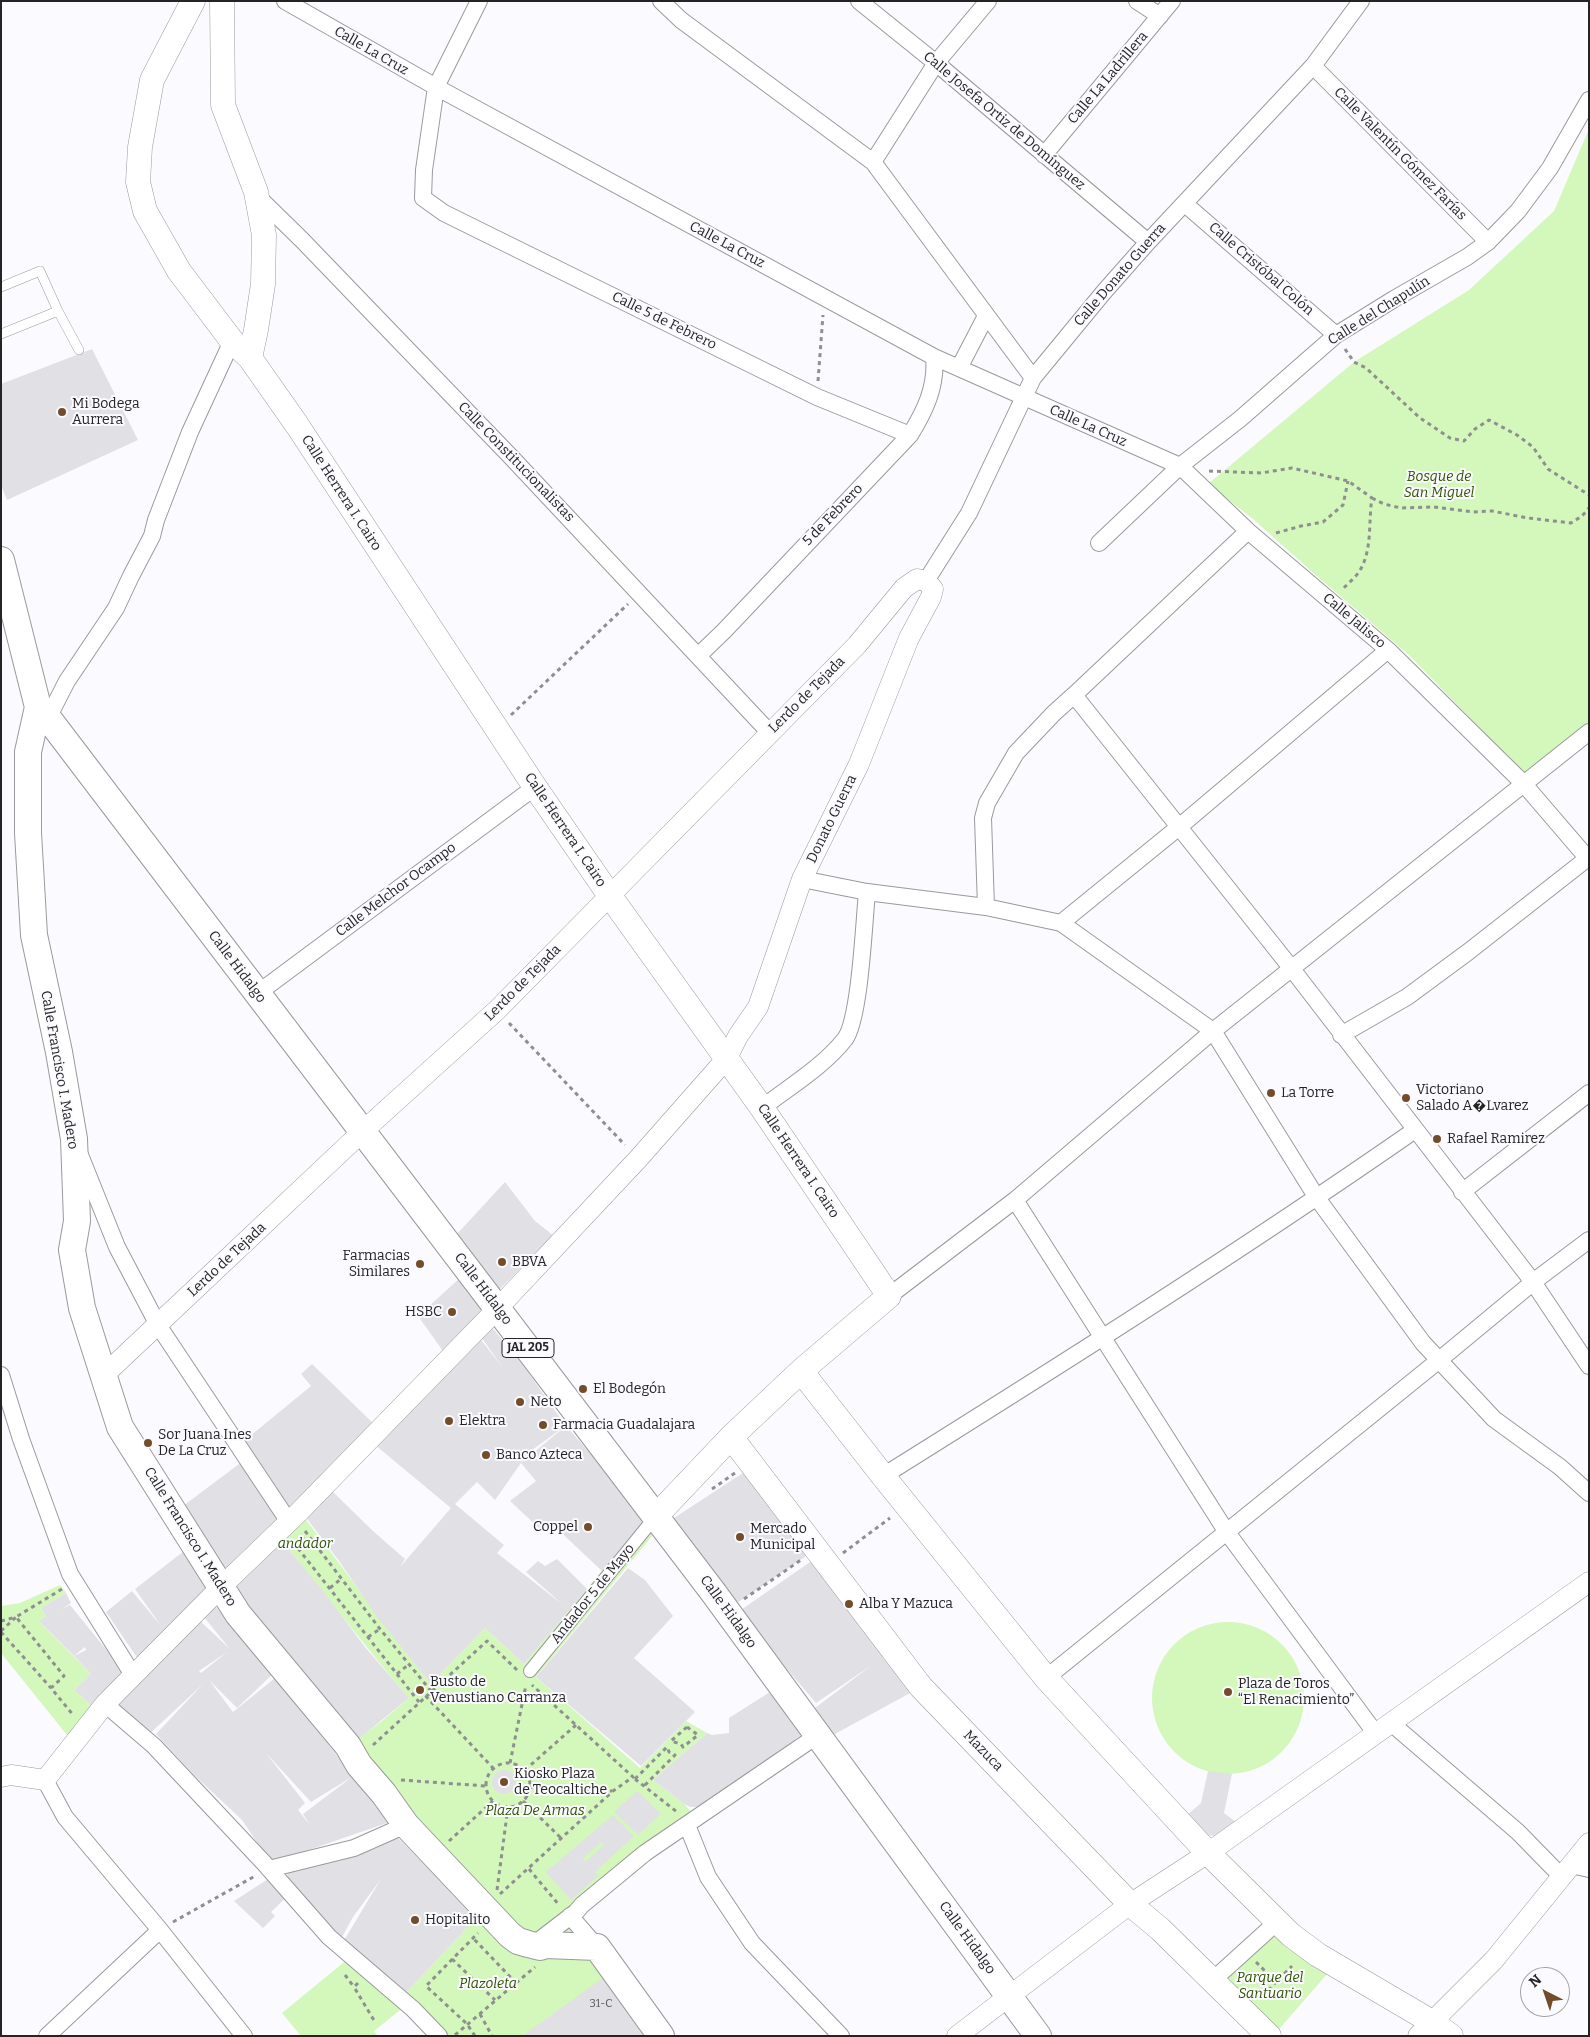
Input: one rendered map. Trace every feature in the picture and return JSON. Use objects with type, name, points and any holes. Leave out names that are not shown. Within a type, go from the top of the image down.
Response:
[{"type":"main road","name":"Calle Herrera I. Cairo","points":[[193,1],[152,80],[140,147],[138,182],[145,211],[168,254],[232,341],[250,358],[297,426],[535,787],[610,896],[762,1108],[889,1296]]},
{"type":"main road","points":[[222,1],[223,105],[257,196],[264,235],[263,284],[250,358]]},
{"type":"main road","name":"JAL 205","points":[[3,572],[43,712]]},
{"type":"main road","name":"Calle Hidalgo","points":[[43,712],[728,1611],[1010,1997]]},
{"type":"main road","name":"Calle Francisco I. Madero","points":[[43,712],[28,752],[28,833],[34,935],[59,1052],[74,1139],[77,1221],[72,1250],[82,1308],[120,1426],[238,1614],[348,1746],[359,1764],[406,1825],[510,1935],[518,1941],[540,1947],[546,1945],[597,1947]]},
{"type":"main road","points":[[656,1516],[731,1437],[802,1371],[889,1296]]},
{"type":"main road","points":[[802,1371],[906,1505],[1046,1678],[1208,1853],[1291,1935],[1425,2029],[1452,2036]]},
{"type":"main road","name":"Mazuca","points":[[731,1437],[921,1687],[1130,1904],[1160,1928],[1269,2036]]},
{"type":"main road","points":[[597,1947],[626,1990],[661,2036]]},
{"type":"main road","name":"JAL 205","points":[[1010,1997],[1038,2036]]},
{"type":"street","name":"Calle La Cruz","points":[[285,1],[436,88],[934,357],[1180,466]]},
{"type":"street","points":[[436,88],[480,1]]},
{"type":"street","points":[[661,1],[681,20],[872,162],[1033,378]]},
{"type":"street","name":"Calle Josefa Ortiz de Domínguez","points":[[858,1],[936,63],[1148,242]]},
{"type":"street","points":[[872,162],[936,63],[988,1]]},
{"type":"street","points":[[1137,1],[1160,16]]},
{"type":"street","name":"Calle La Ladrillera","points":[[1044,155],[1172,1]]},
{"type":"street","name":"Calle Donato Guerra","points":[[926,581],[969,513],[1033,378],[1148,242],[1313,66],[1361,1]]},
{"type":"street","name":"Calle Valentín Gómez Farías","points":[[1313,66],[1488,242]]},
{"type":"street","name":"Calle 5 de Febrero","points":[[436,88],[424,170],[423,198],[444,213],[817,396],[910,435]]},
{"type":"street","name":"Calle del Chapulín","points":[[1099,543],[1180,466],[1240,418],[1336,335],[1468,257],[1488,242],[1518,211],[1550,168],[1589,100]]},
{"type":"street","name":"Calle Constitucionalistas","points":[[257,196],[329,268],[770,733]]},
{"type":"street","name":"Calle Cristóbal Colón","points":[[1185,204],[1336,335]]},
{"type":"street","points":[[959,368],[986,316]]},
{"type":"street","points":[[43,712],[67,681],[116,608],[130,576],[152,536],[156,520],[190,432],[232,341]]},
{"type":"street","name":"5 de Febrero","points":[[698,656],[910,435],[921,418],[929,397],[935,373],[934,357]]},
{"type":"street","name":"Calle Jalisco","points":[[1180,466],[1252,535],[1388,650],[1523,783]]},
{"type":"street","points":[[986,907],[983,818],[987,803],[1016,753],[1054,712],[1252,535]]},
{"type":"street","name":"Lerdo de Tejada","points":[[103,1376],[363,1131],[496,1010],[857,646],[904,588],[917,579],[926,581]]},
{"type":"street","name":"Donato Guerra","points":[[45,1780],[105,1704],[221,1586],[288,1522],[498,1308],[638,1158],[727,1058],[738,1036],[758,1007],[802,879],[859,764],[909,638],[931,597],[932,589],[926,581]]},
{"type":"street","points":[[1061,922],[1179,827],[1388,650]]},
{"type":"street","points":[[1074,696],[1292,969],[1414,1130],[1533,1282],[1589,1366]]},
{"type":"street","points":[[889,1296],[1015,1200],[1213,1031],[1589,732]]},
{"type":"street","points":[[1341,1035],[1407,997],[1588,859],[1523,783]]},
{"type":"street","name":"Calle Melchor Ocampo","points":[[258,993],[535,787]]},
{"type":"street","points":[[802,879],[867,892],[986,907],[1061,922],[1213,1031],[1317,1198],[1438,1361],[1494,1419],[1560,1467],[1589,1492]]},
{"type":"street","points":[[762,1108],[828,1057],[846,1038],[854,1014],[867,892]]},
{"type":"street","points":[[1462,1192],[1589,1093]]},
{"type":"street","points":[[883,1476],[1104,1338],[1317,1198],[1414,1130]]},
{"type":"street","points":[[74,1139],[118,1247],[158,1325],[288,1522]]},
{"type":"street","points":[[1015,1200],[1226,1531],[1384,1729],[1518,1832],[1573,1870]]},
{"type":"street","points":[[1046,1678],[1533,1282],[1589,1240]]},
{"type":"street","points":[[1,1375],[21,1439],[70,1574],[133,1675]]},
{"type":"street","name":"Andador 5 de Mayo","points":[[529,1676],[656,1516]]},
{"type":"street","points":[[957,2036],[1130,1904],[1208,1853],[1589,1582]]},
{"type":"street","points":[[105,1704],[154,1746],[329,1936],[406,2003],[440,2036]]},
{"type":"street","points":[[533,1945],[685,1821],[818,1735]]},
{"type":"street","points":[[1,1777],[11,1775],[45,1780],[65,1817],[160,1930],[244,2036]]},
{"type":"street","points":[[685,1821],[708,1878],[752,1943],[841,2036]]},
{"type":"street","points":[[269,1869],[354,1848],[406,1825]]},
{"type":"street","points":[[1425,2029],[1494,1960],[1573,1870],[1589,1843]]},
{"type":"street","points":[[570,1916],[597,1947]]},
{"type":"street","points":[[1213,1980],[1277,1922]]},
{"type":"street","points":[[47,2036],[160,1930]]},
{"type":"lane","points":[[1,287],[40,271],[58,311],[79,350]]},
{"type":"lane","points":[[1,334],[58,311]]},
{"type":"path","points":[[817,396],[824,297]]},
{"type":"path","points":[[1336,335],[1354,362],[1366,368],[1420,418],[1450,438],[1464,441],[1489,420],[1517,435],[1533,447],[1548,469],[1589,495]]},
{"type":"path","points":[[1180,466],[1207,470],[1261,473],[1292,468],[1348,481],[1372,498],[1384,504],[1401,508],[1434,507],[1473,512],[1492,511],[1528,518],[1571,523],[1582,516],[1589,508]]},
{"type":"path","points":[[1252,535],[1323,522],[1343,505],[1348,481]]},
{"type":"path","points":[[1338,594],[1359,572],[1370,535],[1372,498]]},
{"type":"path","points":[[496,729],[639,593]]},
{"type":"path","points":[[496,1010],[638,1158]]},
{"type":"path","points":[[728,1611],[823,1557],[906,1505]]},
{"type":"path","points":[[288,1522],[307,1534],[380,1629],[431,1691]]},
{"type":"path","points":[[288,1522],[295,1545],[419,1702]]},
{"type":"path","points":[[295,1545],[307,1534]]},
{"type":"path","points":[[330,1588],[342,1578]]},
{"type":"path","points":[[62,1588],[16,1617],[1,1631],[76,1718]]},
{"type":"path","points":[[1,1622],[16,1617]]},
{"type":"path","points":[[16,1617],[64,1676],[51,1688]]},
{"type":"path","points":[[368,1638],[380,1629]]},
{"type":"path","points":[[366,1751],[486,1641],[529,1676],[576,1725],[685,1821]]},
{"type":"path","points":[[397,1674],[409,1664]]},
{"type":"path","points":[[510,1763],[529,1676]]},
{"type":"path","points":[[420,1690],[493,1768]]},
{"type":"path","points":[[525,1770],[576,1725]]},
{"type":"path","points":[[687,1727],[698,1735],[683,1748],[676,1741],[672,1741],[687,1727]]},
{"type":"path","points":[[508,1807],[496,1898],[613,1791],[634,1778],[667,1747],[669,1752],[676,1755],[644,1786]]},
{"type":"path","points":[[504,1763],[510,1763],[516,1764],[525,1770],[530,1787],[523,1801],[508,1807],[493,1801],[486,1786],[493,1768],[504,1763]]},
{"type":"path","points":[[400,1780],[486,1786]]},
{"type":"path","points":[[530,1787],[613,1791]]},
{"type":"path","points":[[446,1843],[493,1801]]},
{"type":"path","points":[[523,1801],[562,1839]]},
{"type":"path","points":[[160,1930],[269,1869]]},
{"type":"path","points":[[529,1869],[570,1916]]},
{"type":"path","points":[[454,2036],[468,2024],[480,2014],[516,1983],[473,1938],[426,1986],[468,2024],[475,2036]]},
{"type":"path","points":[[1244,1952],[1276,1982]]},
{"type":"path","points":[[452,1959],[495,2001]]},
{"type":"path","points":[[1262,1996],[1292,1966]]},
{"type":"path","points":[[345,1975],[375,2022]]},
{"type":"path","points":[[354,1987],[361,1981]]},
{"type":"path","points":[[480,2014],[492,2036]]},
{"type":"green space","name":"Bosque de San Miguel","points":[[1589,129],[1589,724],[1524,774],[1409,655],[1253,519],[1208,484],[1354,362],[1469,290],[1554,211]]},
{"type":"green space","name":"Plaza De Armas","points":[[299,1511],[431,1684],[485,1628],[524,1664],[652,1511],[662,1524],[536,1677],[640,1768],[686,1721],[707,1733],[653,1780],[684,1804],[698,1818],[577,1912],[661,2036],[447,2036],[440,2025],[405,1994],[477,1917],[348,1746],[409,1698],[282,1541]]},
{"type":"green space","points":[[60,1585],[66,1593],[41,1608],[46,1616],[39,1621],[91,1674],[74,1690],[95,1709],[71,1740],[1,1653],[1,1606],[20,1603]]},
{"type":"green space","name":"Plaza de Toros “El Renacimiento”","points":[[1228,1622],[1257,1628],[1282,1644],[1298,1669],[1304,1698],[1298,1727],[1282,1752],[1257,1768],[1228,1774],[1199,1768],[1174,1752],[1158,1727],[1152,1698],[1158,1669],[1174,1644],[1199,1628]]},
{"type":"green space","name":"Parque del Santuario","points":[[1282,1927],[1335,1965],[1273,2036],[1219,1985]]},
{"type":"green space","points":[[349,1958],[404,2007],[374,2031],[378,2036],[301,2036],[282,2013]]},
{"type":"building","name":"Mi Bodega Aurrera","points":[[92,349],[138,440],[7,500],[1,485],[1,384]]},
{"type":"building","name":"BBVA","points":[[505,1182],[535,1221],[553,1235],[499,1290],[457,1234]]},
{"type":"building","name":"HSBC","points":[[460,1278],[485,1308],[443,1351],[418,1316]]},
{"type":"building","points":[[491,1326],[522,1364],[566,1426],[647,1517],[602,1571],[552,1524],[541,1530],[510,1501],[536,1481],[521,1463],[495,1500],[477,1482],[455,1504],[504,1545],[497,1553],[563,1605],[526,1572],[538,1561],[545,1566],[557,1559],[587,1589],[524,1664],[485,1628],[431,1684],[378,1618],[339,1561],[304,1515],[330,1489],[405,1559],[400,1567],[451,1508],[369,1440],[475,1332],[503,1368],[479,1334]],"holes":[[[561,1429],[562,1429],[521,1463],[528,1453]]]},
{"type":"building","points":[[312,1364],[376,1426],[290,1509],[244,1441],[311,1386],[301,1374]]},
{"type":"building","points":[[247,1458],[289,1522],[221,1587],[175,1512]]},
{"type":"building","name":"Mercado Municipal","points":[[746,1471],[809,1554],[737,1603],[671,1520]]},
{"type":"building","points":[[282,1541],[324,1592],[365,1647],[409,1698],[356,1741],[229,1587]]},
{"type":"building","points":[[184,1551],[212,1589],[153,1646],[148,1641],[154,1649],[140,1662],[106,1612],[132,1591],[161,1626],[135,1589]]},
{"type":"building","points":[[813,1560],[882,1652],[883,1658],[912,1692],[833,1735],[815,1708],[872,1665],[816,1703],[738,1612]]},
{"type":"building","points":[[628,1568],[645,1580],[673,1616],[634,1658],[695,1712],[641,1766],[536,1677]]},
{"type":"building","points":[[66,1593],[71,1603],[62,1609],[70,1605],[127,1675],[95,1709],[74,1690],[91,1674],[39,1621],[46,1616],[41,1608]],"holes":[[[85,1647],[86,1650],[74,1656]]]},
{"type":"building","points":[[215,1606],[273,1674],[237,1708],[209,1680],[233,1712],[275,1678],[390,1822],[271,1863],[242,1820],[194,1775],[156,1734],[203,1684],[145,1738],[114,1705],[198,1619],[230,1649],[203,1616]],"holes":[[[227,1652],[201,1673],[199,1671]],[[266,1753],[311,1802],[352,1777],[303,1814],[310,1825],[298,1810],[305,1803]]]},
{"type":"building","points":[[773,1690],[805,1732],[733,1785],[699,1807],[690,1807],[684,1804],[653,1780],[707,1733],[712,1735],[729,1733],[729,1718]]},
{"type":"building","name":"Kiosko Plaza de Teocaltiche","points":[[504,1770],[513,1773],[516,1782],[513,1791],[504,1794],[495,1791],[492,1782],[495,1773]]},
{"type":"building","points":[[1208,1771],[1232,1774],[1224,1813],[1244,1828],[1221,1837],[1200,1834],[1179,1822],[1201,1803]]},
{"type":"building","points":[[637,1791],[661,1814],[638,1835],[614,1812]]},
{"type":"building","points":[[613,1815],[634,1836],[595,1872],[598,1876],[571,1900],[546,1872]],"holes":[[[601,1842],[604,1845],[585,1862],[583,1859]]]},
{"type":"building","name":"Hopitalito","points":[[393,1833],[477,1917],[405,1994],[341,1942],[346,1937],[381,1879],[353,1917],[341,1939],[288,1883],[287,1867],[353,1857]]},
{"type":"building","points":[[268,1879],[291,1893],[271,1912],[275,1916],[263,1928],[234,1901]]},
{"type":"building","points":[[610,1973],[661,2036],[522,2036]]},
{"type":"place","name":"Mi Bodega Aurrera","points":[[62,412]]},
{"type":"place","name":"La Torre","points":[[1271,1093]]},
{"type":"place","name":"Victoriano Salado A�Lvarez","points":[[1406,1098]]},
{"type":"place","name":"Rafael Ramirez","points":[[1437,1139]]},
{"type":"place","name":"BBVA","points":[[502,1262]]},
{"type":"place","name":"Farmacias Similares","points":[[420,1264]]},
{"type":"place","name":"HSBC","points":[[452,1312]]},
{"type":"place","name":"El Bodegón","points":[[583,1389]]},
{"type":"place","name":"Neto","points":[[520,1402]]},
{"type":"place","name":"Elektra","points":[[449,1421]]},
{"type":"place","name":"Farmacia Guadalajara","points":[[543,1425]]},
{"type":"place","name":"Sor Juana Ines De La Cruz","points":[[148,1443]]},
{"type":"place","name":"Banco Azteca","points":[[486,1455]]},
{"type":"place","name":"Coppel","points":[[588,1527]]},
{"type":"place","name":"Mercado Municipal","points":[[740,1537]]},
{"type":"place","name":"Alba Y Mazuca","points":[[849,1604]]},
{"type":"place","name":"Busto de Venustiano Carranza","points":[[420,1690]]},
{"type":"place","name":"Plaza de Toros “El Renacimiento”","points":[[1228,1692]]},
{"type":"place","name":"Kiosko Plaza de Teocaltiche","points":[[504,1782]]},
{"type":"place","name":"Hopitalito","points":[[415,1920]]},
{"type":"park label","name":"andador","points":[[305,1544]]},
{"type":"park label","name":"Plazoleta","points":[[488,1984]]}]
